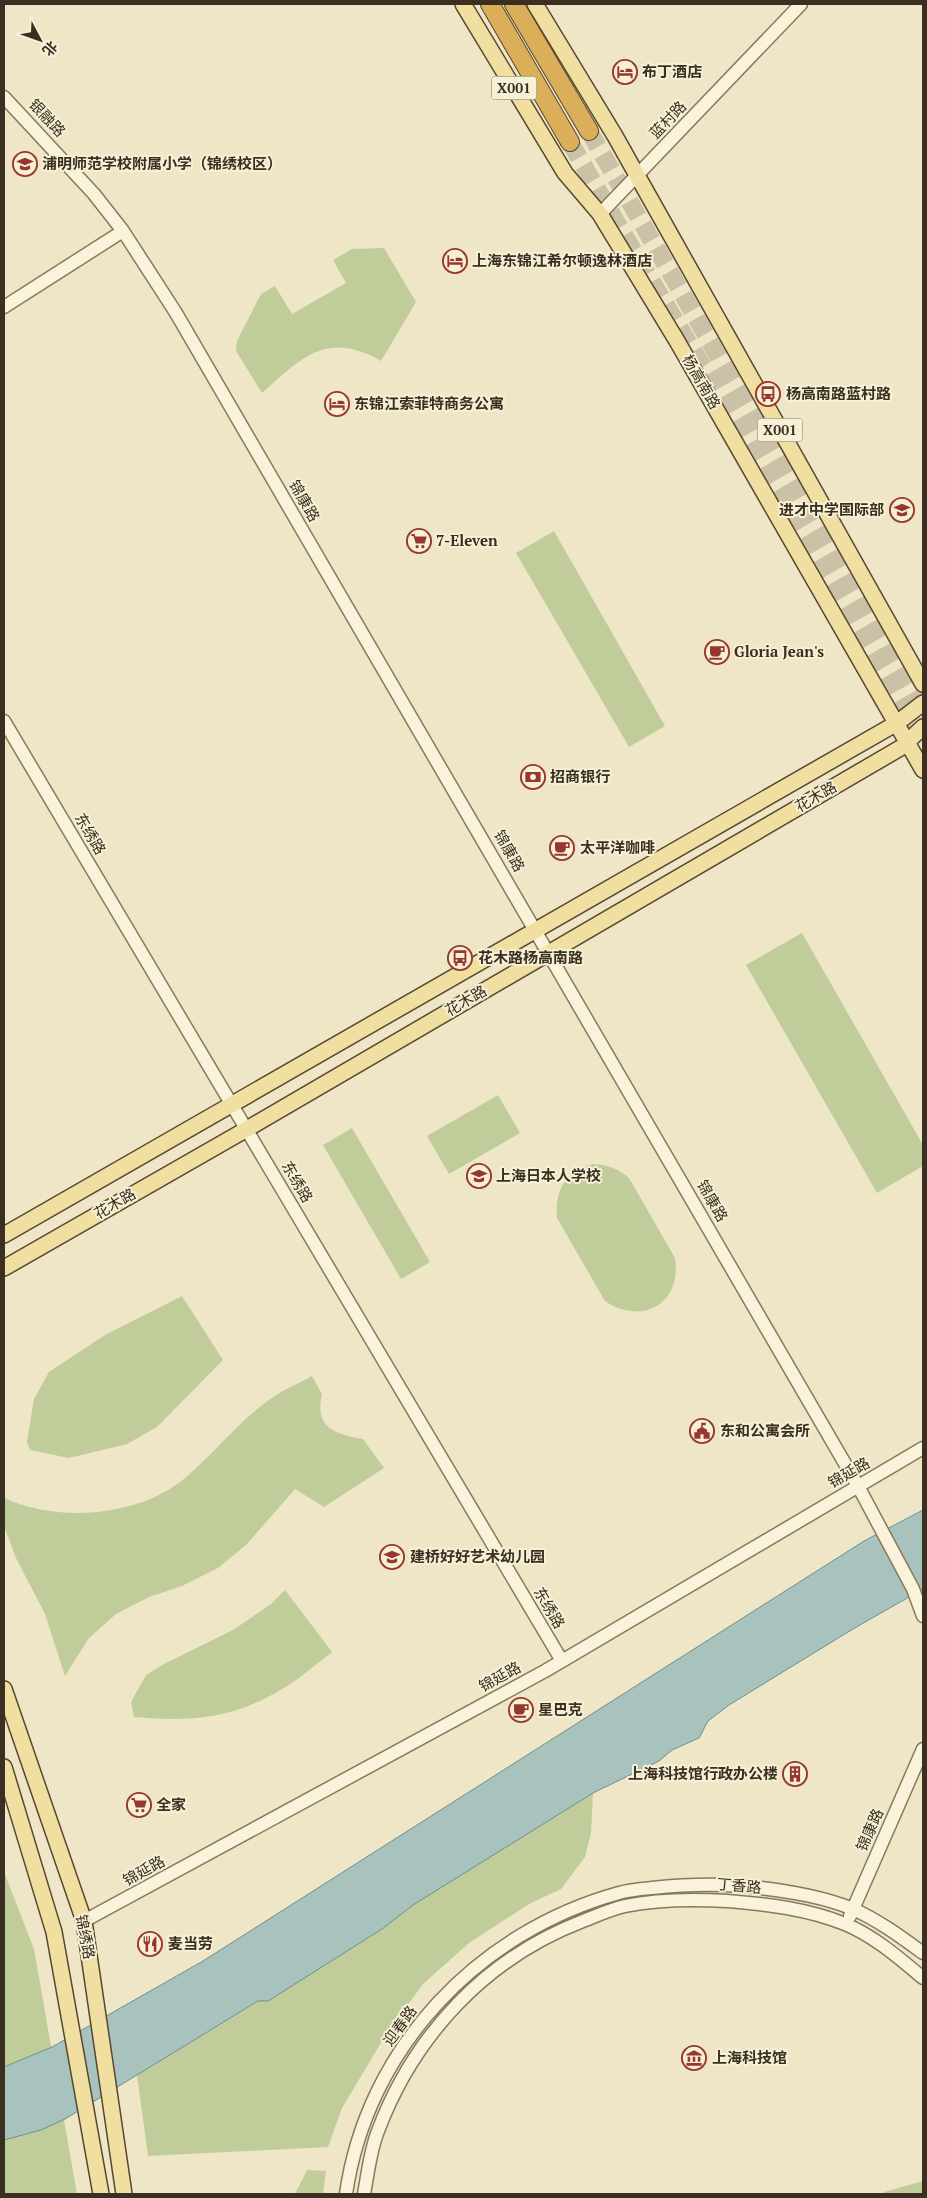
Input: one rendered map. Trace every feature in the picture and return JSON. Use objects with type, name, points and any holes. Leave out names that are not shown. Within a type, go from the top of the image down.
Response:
[{"type":"highway","name":"X001","points":[[490,4],[570,142]]},
{"type":"highway","name":"X001","points":[[514,4],[589,131]]},
{"type":"main road","name":"杨高南路","points":[[463,4],[565,173],[600,214],[677,341],[923,770]]},
{"type":"main road","name":"X001","points":[[536,4],[615,136],[636,177],[923,684]]},
{"type":"main road","name":"花木路","points":[[4,1235],[897,723],[923,704]]},
{"type":"main road","name":"花木路","points":[[4,1268],[247,1129],[902,747],[923,727]]},
{"type":"main road","name":"锦绣路","points":[[4,1689],[84,1921],[124,2194]]},
{"type":"main road","name":"锦绣路","points":[[4,1768],[54,1932],[101,2194]]},
{"type":"street","name":"蓝村路","points":[[600,214],[801,4]]},
{"type":"street","name":"银融路","points":[[4,96],[94,194],[123,232]]},
{"type":"street","points":[[4,307],[123,232]]},
{"type":"street","name":"锦康路","points":[[123,232],[176,313],[858,1486],[913,1589],[923,1616]]},
{"type":"street","name":"东绣路","points":[[4,721],[562,1661]]},
{"type":"street","name":"锦延路","points":[[84,1921],[562,1661],[923,1448]]},
{"type":"street","name":"锦康路","points":[[846,1925],[923,1749]]},
{"type":"street","name":"丁香路","points":[[543,1922],[620,1892],[691,1883],[740,1885],[821,1898],[853,1909],[904,1939],[923,1953]]},
{"type":"street","name":"丁香路","points":[[539,1940],[624,1906],[661,1900],[699,1900],[785,1907],[846,1925],[890,1950],[923,1978]]},
{"type":"street","name":"迎春路","points":[[346,2194],[350,2166],[361,2130],[395,2059],[418,2025],[446,1993],[476,1965],[510,1940],[543,1922]]},
{"type":"street","name":"迎春路","points":[[364,2194],[370,2159],[378,2132],[409,2068],[431,2035],[478,1983],[539,1940]]},
{"type":"green space","points":[[384,248],[416,302],[381,361],[362,352],[345,348],[330,348],[316,352],[303,359],[262,393],[236,351],[237,341],[261,294],[275,286],[292,314],[346,283],[333,260],[352,249]]},
{"type":"green space","points":[[554,531],[665,726],[629,747],[516,553]]},
{"type":"green space","points":[[802,933],[923,1145],[923,1166],[877,1193],[746,965]]},
{"type":"green space","points":[[498,1095],[520,1133],[449,1174],[427,1136]]},
{"type":"green space","points":[[352,1128],[430,1262],[401,1279],[323,1145]]},
{"type":"green space","points":[[593,1164],[612,1168],[629,1178],[675,1258],[676,1274],[672,1288],[666,1298],[656,1306],[645,1311],[619,1308],[605,1301],[557,1218],[558,1199],[564,1184],[575,1172]]},
{"type":"green space","points":[[182,1296],[223,1360],[157,1427],[127,1444],[69,1458],[30,1450],[27,1442],[34,1399],[49,1372],[105,1335]]},
{"type":"green space","points":[[312,1376],[322,1394],[320,1405],[324,1422],[336,1432],[363,1439],[384,1468],[324,1507],[295,1489],[246,1545],[218,1568],[182,1586],[149,1597],[116,1614],[89,1638],[65,1676],[45,1614],[16,1558],[4,1526],[4,1498],[25,1506],[73,1513],[98,1512],[122,1508],[145,1501],[166,1491],[185,1478],[247,1418],[269,1400]]},
{"type":"green space","points":[[285,1590],[332,1652],[289,1685],[246,1707],[210,1716],[192,1718],[134,1717],[131,1702],[146,1675],[164,1664],[233,1630],[271,1604]]},
{"type":"green space","points":[[593,1793],[591,1833],[585,1857],[561,1889],[529,1904],[469,1943],[423,1984],[385,2036],[342,2108],[328,2147],[148,2156],[137,2075],[259,2001],[268,2001],[382,1929],[413,1905]]},
{"type":"green space","points":[[4,1872],[34,1949],[77,2194],[4,2194]]},
{"type":"green space","points":[[307,2170],[326,2171],[323,2194],[295,2194]]},
{"type":"green space","points":[[923,2181],[923,2194],[885,2194],[884,2192]]},
{"type":"water","points":[[923,1510],[923,1589],[853,1629],[729,1705],[708,1721],[699,1738],[672,1750],[659,1761],[593,1793],[413,1905],[382,1929],[268,2001],[258,2001],[65,2119],[41,2130],[4,2140],[4,2067],[52,2047],[203,1961],[864,1541]]},
{"type":"tunnel","points":[[589,131],[923,713]]},
{"type":"tunnel","points":[[570,142],[837,590],[923,740]]},
{"type":"place","name":"布丁酒店","points":[[625,72]]},
{"type":"place","name":"浦明师范学校附属小学（锦绣校区）","points":[[25,164]]},
{"type":"place","name":"上海东锦江希尔顿逸林酒店","points":[[455,261]]},
{"type":"place","name":"杨高南路蓝村路","points":[[768,394]]},
{"type":"place","name":"东锦江索菲特商务公寓","points":[[337,404]]},
{"type":"place","name":"进才中学国际部","points":[[902,510]]},
{"type":"place","name":"7-Eleven","points":[[419,541]]},
{"type":"place","name":"Gloria Jean's","points":[[717,652]]},
{"type":"place","name":"招商银行","points":[[533,777]]},
{"type":"place","name":"太平洋咖啡","points":[[562,848]]},
{"type":"place","name":"花木路杨高南路","points":[[460,958]]},
{"type":"place","name":"上海日本人学校","points":[[479,1176]]},
{"type":"place","name":"东和公寓会所","points":[[702,1431]]},
{"type":"place","name":"建桥好好艺术幼儿园","points":[[392,1557]]},
{"type":"place","name":"星巴克","points":[[521,1710]]},
{"type":"place","name":"上海科技馆行政办公楼","points":[[795,1774]]},
{"type":"place","name":"全家","points":[[139,1805]]},
{"type":"place","name":"麦当劳","points":[[150,1944]]},
{"type":"place","name":"上海科技馆","points":[[694,2058]]}]
